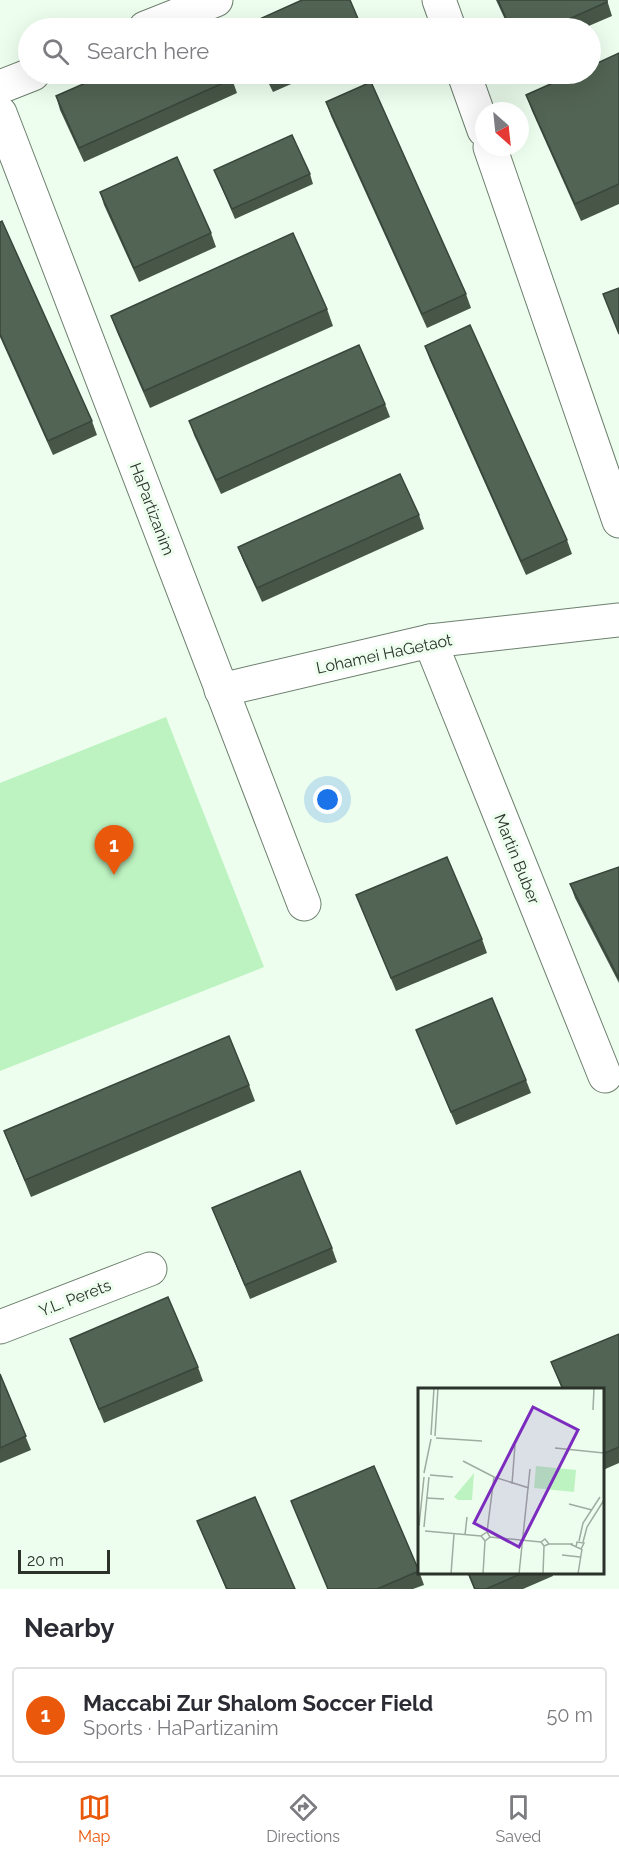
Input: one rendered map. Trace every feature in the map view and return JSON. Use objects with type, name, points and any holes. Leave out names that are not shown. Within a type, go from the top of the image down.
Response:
[{"type":"street","points":[[170,18],[216,0]]},
{"type":"street","points":[[439,0],[445,18]]},
{"type":"street","points":[[0,87],[18,80]]},
{"type":"street","points":[[468,84],[475,105]]},
{"type":"street","name":"HaPartizanim","points":[[0,113],[304,904]]},
{"type":"street","points":[[493,156],[619,521]]},
{"type":"street","name":"Lohamei HaGetaot","points":[[221,690],[430,642],[619,621]]},
{"type":"street","name":"Martin Buber","points":[[430,642],[605,1076]]},
{"type":"street","name":"Y.L. Perets","points":[[0,1327],[150,1269]]},
{"type":"green space","points":[[166,717],[264,967],[0,1071],[0,783]]},
{"type":"building","points":[[302,0],[350,0],[358,18],[262,18]]},
{"type":"building","points":[[498,0],[607,0],[571,18],[506,18]]},
{"type":"building","points":[[619,53],[619,184],[575,204],[526,95],[551,84],[601,84],[601,61]]},
{"type":"building","points":[[83,84],[221,84],[79,148],[56,96]]},
{"type":"building","points":[[366,84],[372,84],[466,294],[422,314],[326,102]]},
{"type":"building","points":[[292,135],[310,174],[232,209],[214,170]]},
{"type":"building","points":[[177,157],[211,233],[134,268],[100,192]]},
{"type":"building","points":[[2,221],[92,421],[48,441],[0,334],[0,222]]},
{"type":"building","points":[[293,233],[327,309],[144,391],[111,316]]},
{"type":"building","points":[[619,288],[619,334],[603,294]]},
{"type":"building","points":[[470,325],[567,540],[521,561],[425,346]]},
{"type":"building","points":[[359,345],[385,404],[216,480],[189,421]]},
{"type":"building","points":[[400,474],[419,515],[257,588],[238,547]]},
{"type":"building","points":[[447,857],[482,939],[391,978],[356,895]]},
{"type":"building","points":[[619,867],[619,979],[570,884]]},
{"type":"building","points":[[492,998],[526,1080],[451,1112],[416,1030]]},
{"type":"building","points":[[229,1036],[249,1085],[25,1180],[4,1131]]},
{"type":"building","points":[[300,1171],[332,1248],[245,1285],[212,1208]]},
{"type":"building","points":[[168,1297],[198,1367],[99,1409],[70,1339]]},
{"type":"building","points":[[619,1334],[619,1447],[604,1454],[604,1388],[563,1388],[551,1362]]},
{"type":"building","points":[[0,1374],[26,1436],[0,1448]]},
{"type":"building","points":[[374,1466],[418,1571],[377,1589],[328,1589],[291,1501]]},
{"type":"building","points":[[255,1497],[295,1589],[227,1589],[197,1521]]},
{"type":"building","points":[[469,1574],[520,1574],[486,1589],[475,1589]]},
{"type":"place","name":"Maccabi Zur Shalom Soccer Field","points":[[114,875]]}]
